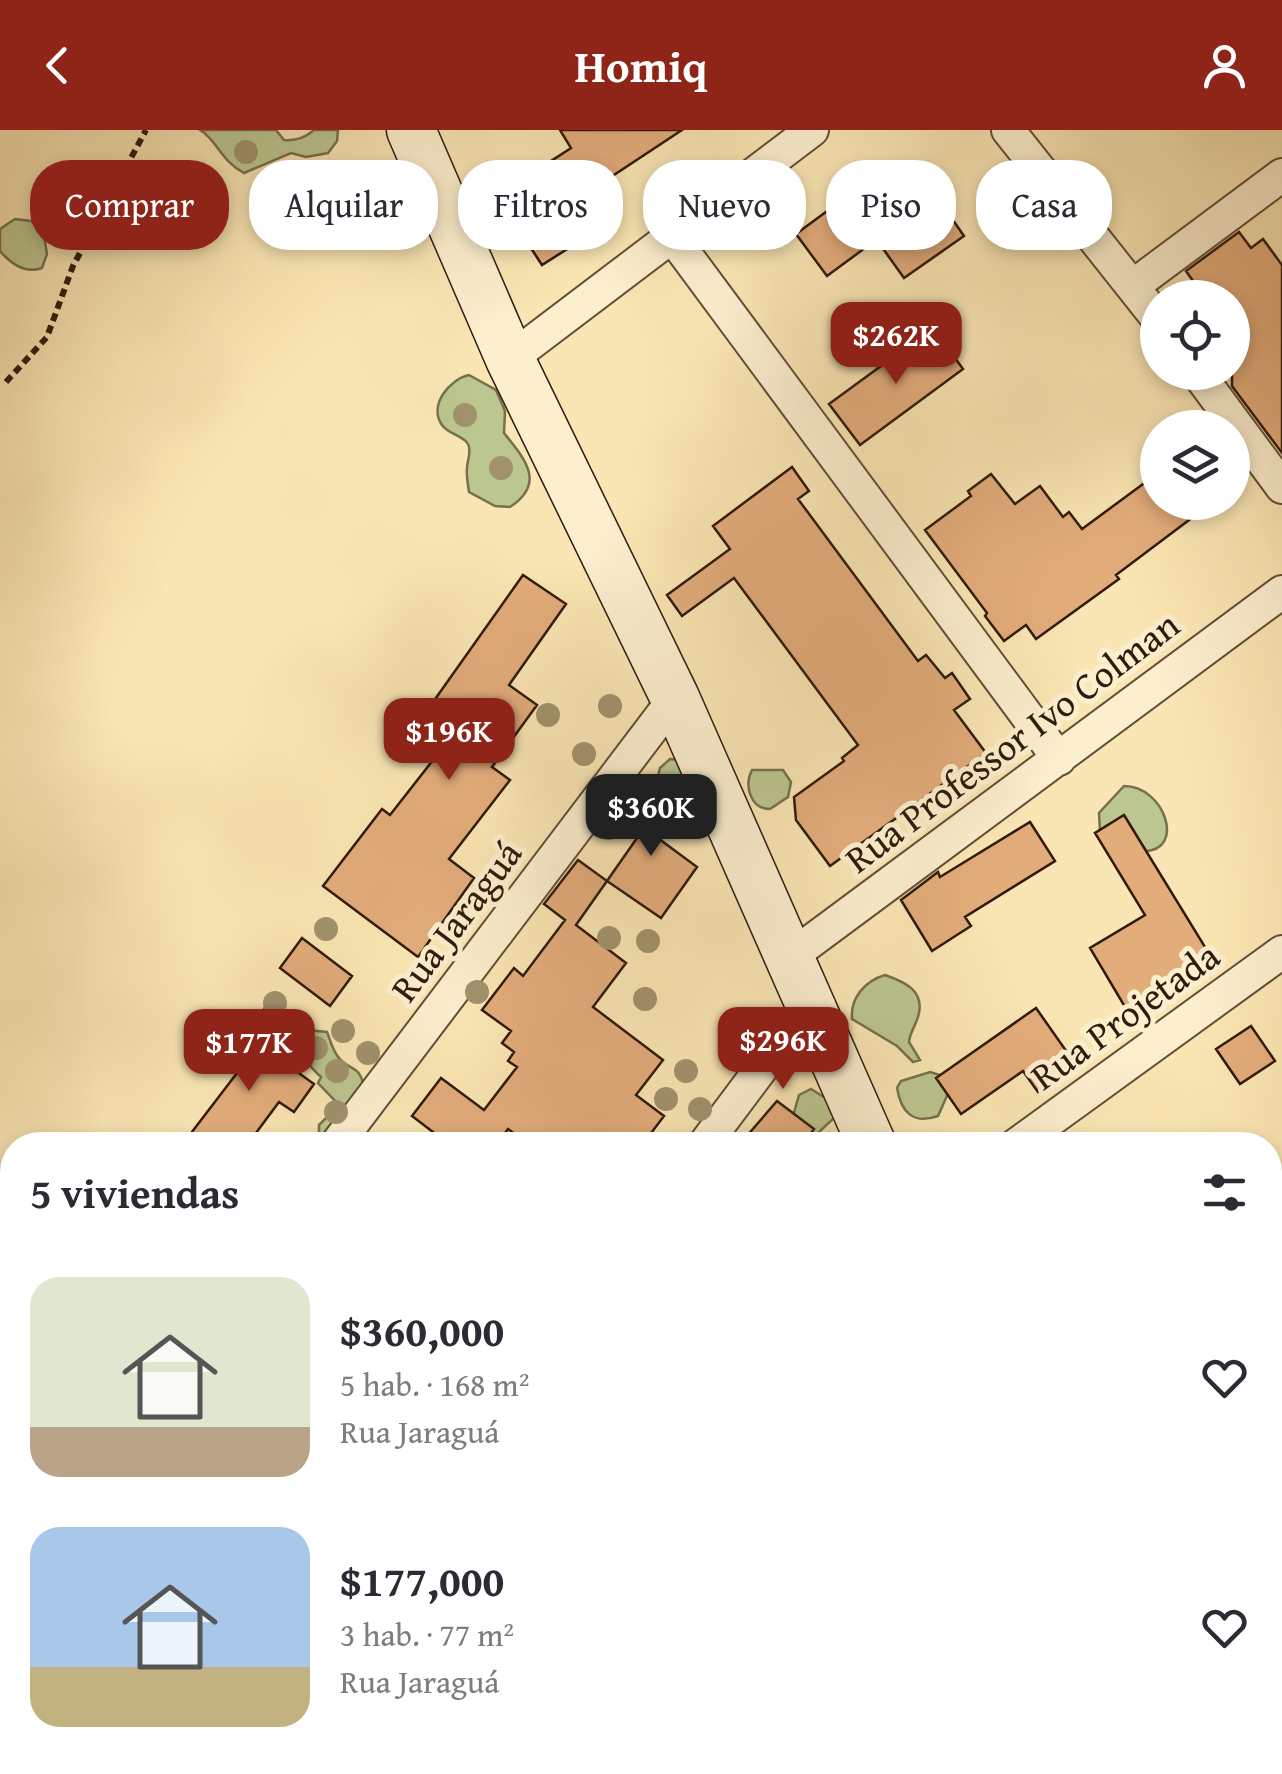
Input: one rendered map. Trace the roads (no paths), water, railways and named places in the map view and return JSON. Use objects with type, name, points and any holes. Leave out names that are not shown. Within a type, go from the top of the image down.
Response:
[{"type":"main road","points":[[411,130],[510,359],[676,698],[866,1132]]},
{"type":"street","points":[[772,160],[812,130]]},
{"type":"street","points":[[1008,130],[1140,295]]},
{"type":"street","points":[[1133,286],[1282,175]]},
{"type":"street","points":[[510,359],[652,250]]},
{"type":"street","points":[[682,250],[1059,758]]},
{"type":"street","points":[[1210,390],[1282,487]]},
{"type":"street","name":"Rua Professor Ivo Colman","points":[[790,957],[1282,592]]},
{"type":"street","name":"Rua Jaraguá","points":[[346,1132],[676,698]]},
{"type":"street","name":"Rua Projetada","points":[[1034,1132],[1282,952]]},
{"type":"street","points":[[714,1132],[811,1002]]}]
